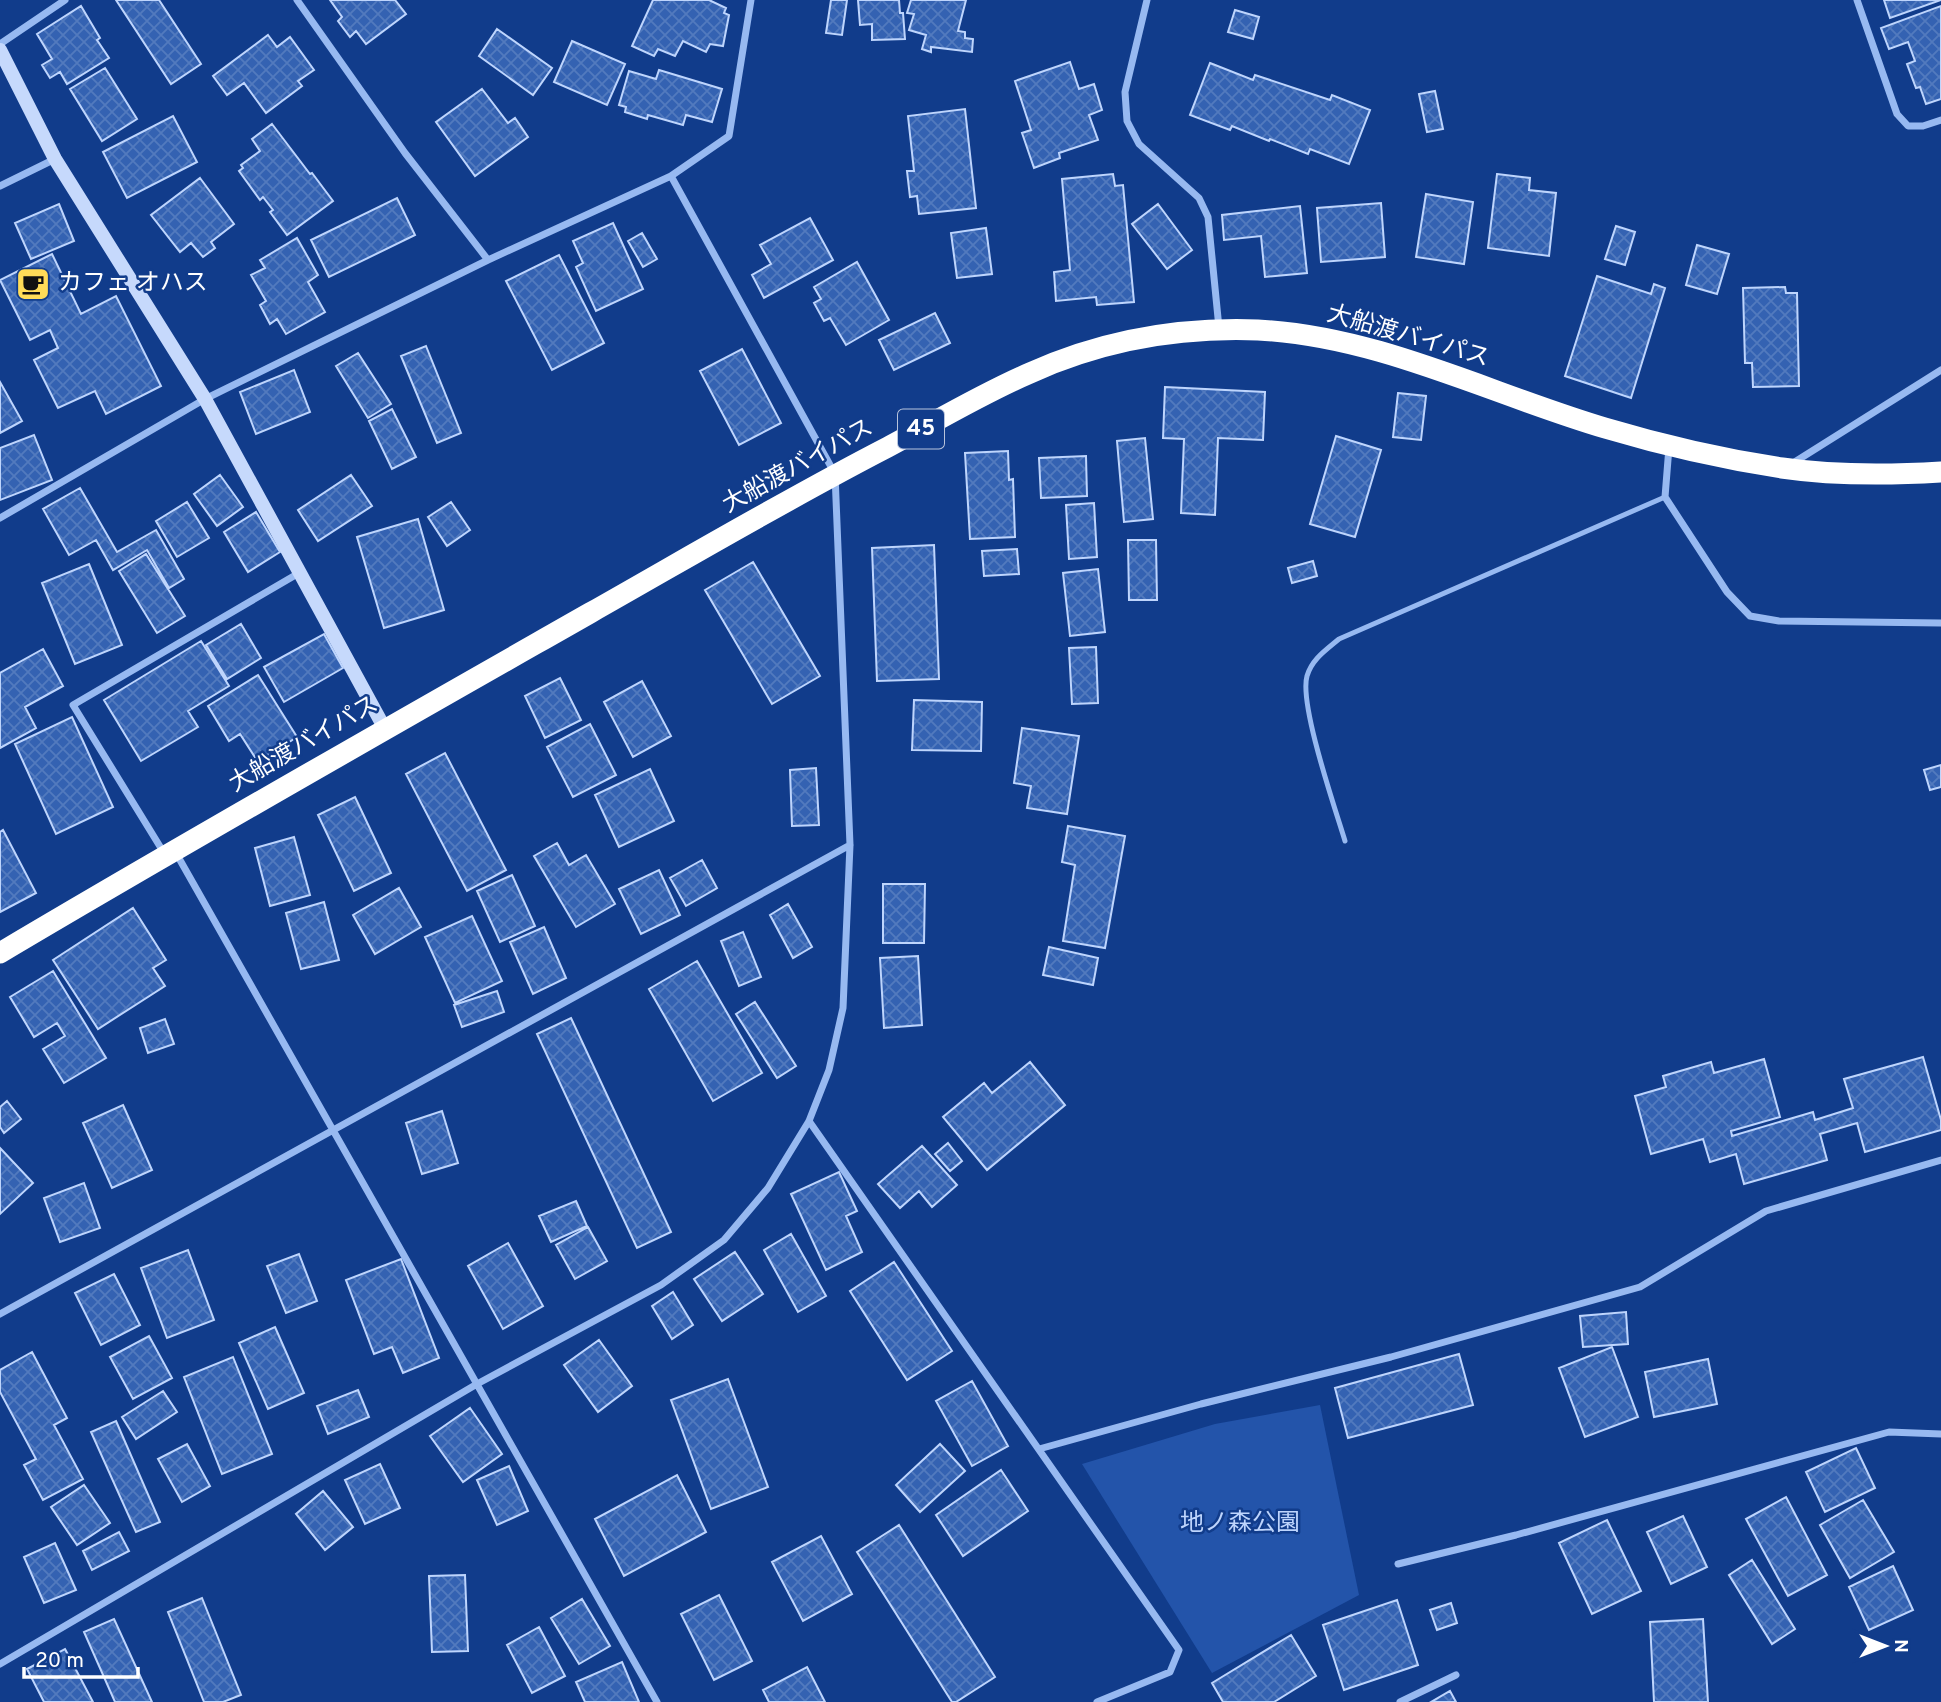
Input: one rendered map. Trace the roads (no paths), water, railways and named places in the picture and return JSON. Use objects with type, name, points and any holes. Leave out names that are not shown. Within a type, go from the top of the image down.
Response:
[{"type":"highway","name":"大船渡バイパス","points":[[0,953],[169,852],[835,474],[1030,372],[1093,349],[1149,336],[1219,329],[1325,337],[1387,353],[1604,428],[1669,445],[1784,468],[1897,474],[1941,472]]},
{"type":"street","points":[[0,44],[65,0]]},
{"type":"street","points":[[297,0],[405,153],[488,260]]},
{"type":"street","points":[[0,518],[205,398],[488,260],[671,176],[729,136],[751,0]]},
{"type":"street","points":[[1147,0],[1125,92],[1127,121],[1139,144],[1199,198],[1208,217],[1219,329]]},
{"type":"street","points":[[1857,0],[1897,114],[1908,126],[1923,126],[1941,120]]},
{"type":"street","points":[[0,50],[55,159],[205,398],[386,729]]},
{"type":"street","points":[[0,186],[55,159]]},
{"type":"street","points":[[0,1664],[477,1384],[661,1285],[724,1240],[768,1188],[808,1121],[829,1070],[843,1008],[850,845],[835,474],[671,176]]},
{"type":"street","points":[[1784,468],[1941,370]]},
{"type":"street","points":[[1669,445],[1665,497],[1727,592],[1750,616],[1779,621],[1941,623]]},
{"type":"street","points":[[300,573],[73,705],[169,852],[334,1131],[657,1702]]},
{"type":"street","points":[[0,1314],[850,845]]},
{"type":"street","points":[[808,1121],[1178,1650],[1170,1672],[1097,1702]]},
{"type":"street","points":[[1039,1448],[1391,1357],[1640,1287],[1766,1211],[1941,1160]]},
{"type":"street","points":[[1398,1564],[1516,1535],[1889,1432],[1941,1434]]},
{"type":"street","points":[[1400,1702],[1455,1675]]},
{"type":"lane","points":[[1345,841],[1309,714],[1306,678],[1313,662],[1339,639],[1665,497]]},
{"type":"place","name":"カフェ オハス","points":[[33,284]]},
{"type":"park label","name":"地ノ森公園","points":[[1240,1524]]}]
